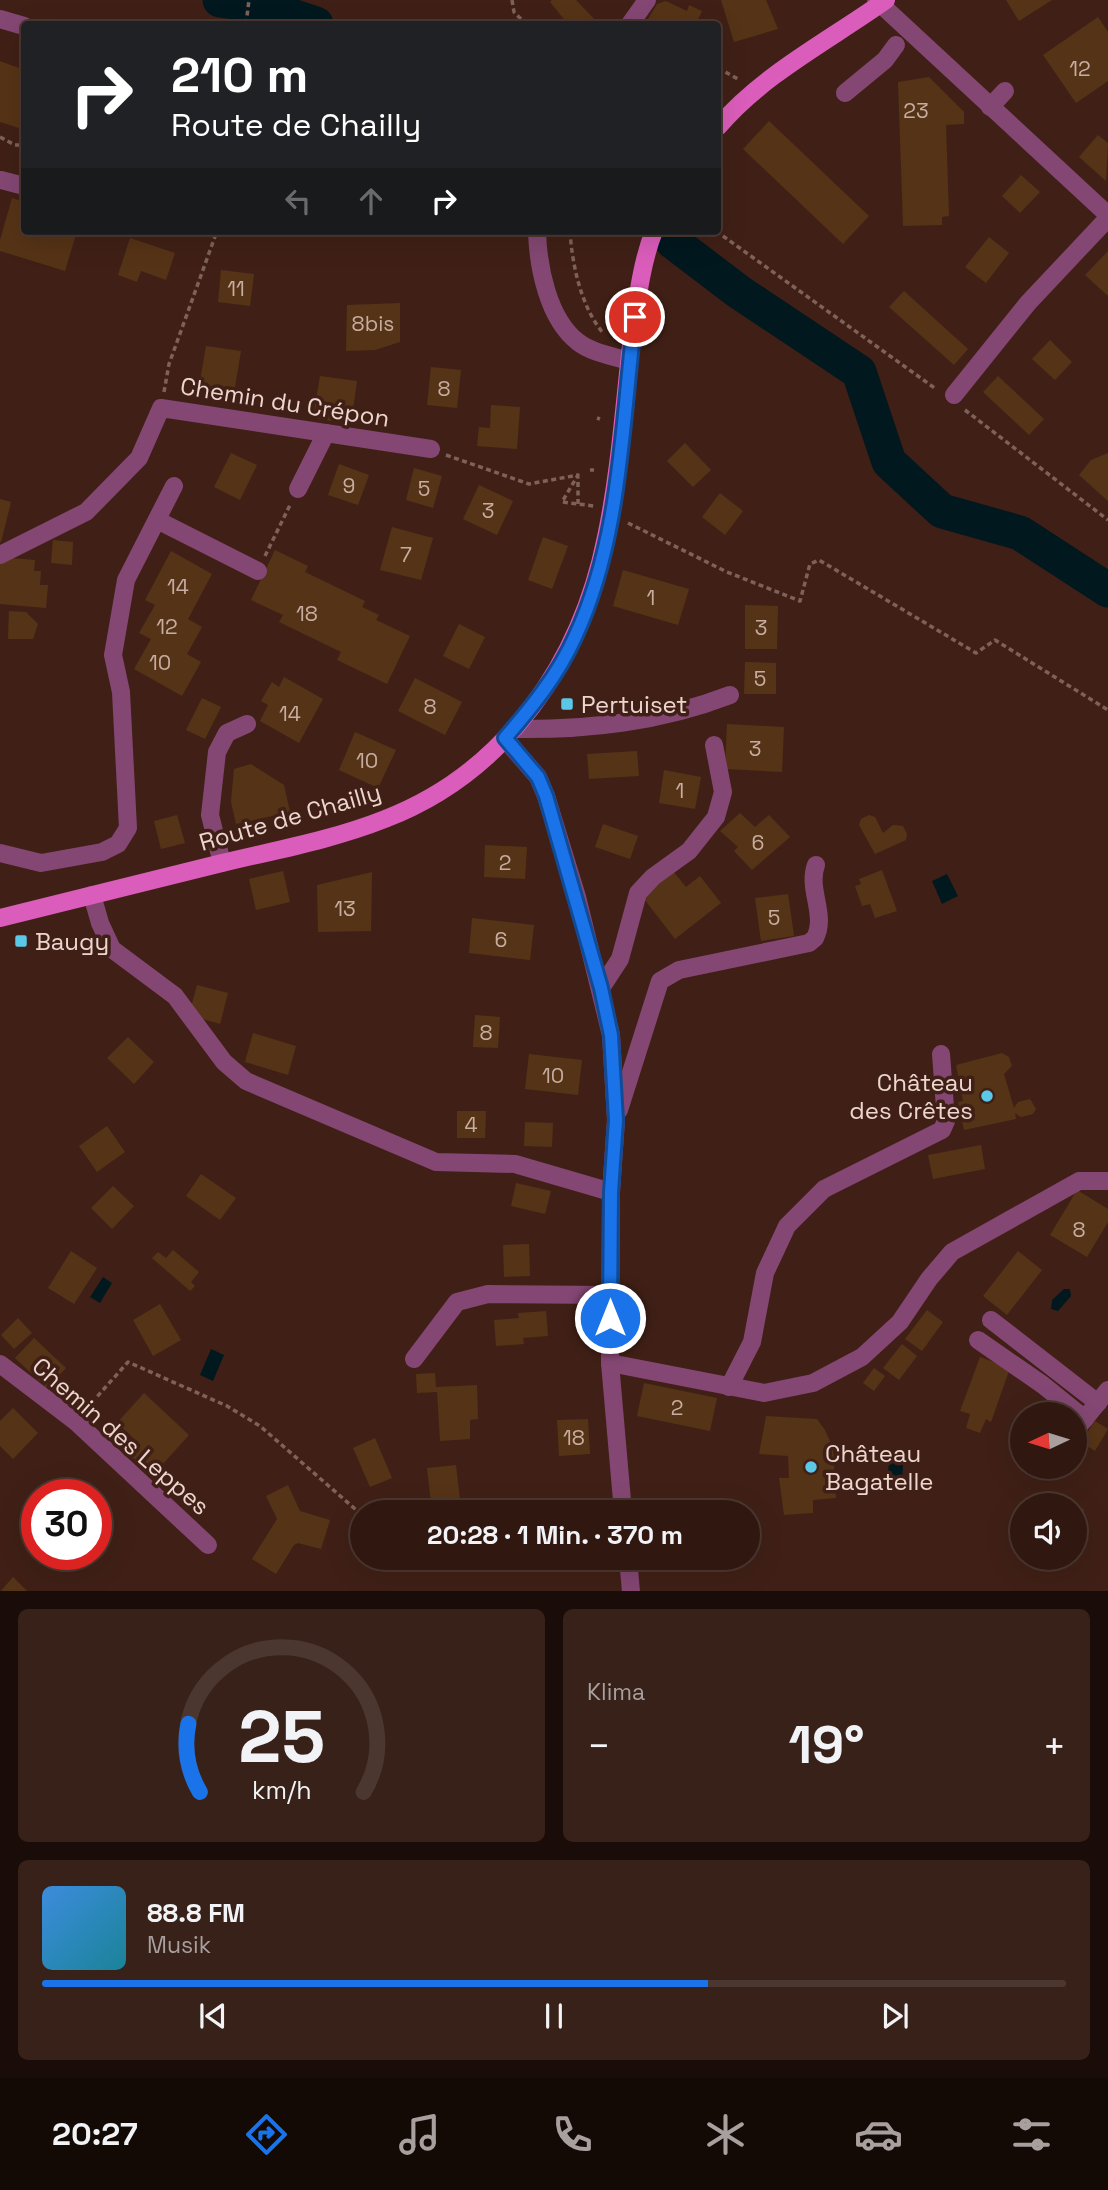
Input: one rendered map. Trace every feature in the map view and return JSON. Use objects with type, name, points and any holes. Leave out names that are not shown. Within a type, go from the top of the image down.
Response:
[{"type":"main road","points":[[721,124],[751,96],[800,58],[881,1]]},
{"type":"main road","name":"Route de Chailly","points":[[3,914],[320,840],[386,819],[427,799],[472,769],[509,734],[550,681],[575,639],[596,583],[611,511],[629,361],[644,267],[653,235]]},
{"type":"street","points":[[631,21],[647,0]]},
{"type":"street","points":[[881,1],[1108,217],[1028,303],[951,397]]},
{"type":"street","points":[[0,19],[21,25]]},
{"type":"street","points":[[845,93],[885,60],[896,45]]},
{"type":"street","points":[[990,107],[1005,92]]},
{"type":"street","points":[[1,180],[21,185]]},
{"type":"street","points":[[538,235],[546,285],[567,332],[594,351],[629,361]]},
{"type":"street","name":"Chemin du Crépon","points":[[0,555],[86,512],[139,458],[161,408],[430,449]]},
{"type":"street","points":[[298,489],[327,433]]},
{"type":"street","points":[[0,853],[41,863],[103,852],[118,844],[128,828],[121,692],[113,655],[126,580],[174,485]]},
{"type":"street","points":[[156,520],[258,571]]},
{"type":"street","points":[[622,1500],[610,1363],[611,1192],[616,1120],[611,1035],[601,988],[546,796],[538,777],[509,734],[654,719],[730,695]]},
{"type":"street","points":[[222,863],[210,815],[217,752],[227,733],[247,723]]},
{"type":"street","points":[[601,988],[620,959],[638,893],[653,877],[689,851],[716,817],[723,792],[714,744]]},
{"type":"street","points":[[616,1120],[660,981],[679,970],[809,943],[816,938],[819,922],[812,883],[816,865]]},
{"type":"street","points":[[92,895],[100,923],[112,949],[175,996],[224,1062],[246,1081],[436,1162],[515,1164],[611,1192]]},
{"type":"street","points":[[729,1387],[752,1342],[765,1273],[787,1226],[824,1189],[942,1130],[946,1121],[941,1054]]},
{"type":"street","points":[[610,1363],[764,1393],[813,1383],[862,1357],[900,1322],[929,1279],[953,1252],[1079,1181],[1108,1181]]},
{"type":"street","points":[[414,1359],[457,1302],[469,1297],[488,1294],[610,1296]]},
{"type":"street","points":[[992,1320],[1103,1397],[1087,1416]]},
{"type":"street","points":[[978,1340],[1043,1385],[1059,1402]]},
{"type":"street","name":"Chemin des Leppes","points":[[0,1364],[75,1421],[208,1545]]},
{"type":"street","points":[[629,1570],[631,1591]]},
{"type":"path","points":[[246,21],[249,0]]},
{"type":"path","points":[[512,0],[514,12],[523,21]]},
{"type":"path","points":[[721,70],[738,79]]},
{"type":"path","points":[[0,136],[15,145],[21,145]]},
{"type":"path","points":[[161,408],[169,364],[216,235]]},
{"type":"path","points":[[571,235],[575,269],[589,312],[599,328],[629,361]]},
{"type":"path","points":[[721,235],[951,397],[1108,520]]},
{"type":"path","points":[[430,449],[528,484],[578,475]]},
{"type":"path","points":[[578,475],[578,504]]},
{"type":"path","points":[[578,475],[562,502],[611,511],[727,572],[800,601],[810,564],[819,560],[976,653],[995,640],[1108,710]]},
{"type":"path","points":[[258,571],[298,489]]},
{"type":"path","points":[[75,1421],[128,1362],[227,1406],[260,1426],[350,1505]]},
{"type":"water","points":[[947,874],[958,896],[942,904],[932,881]]},
{"type":"water","points":[[103,1277],[112,1283],[100,1303],[90,1297]]},
{"type":"water","points":[[1064,1289],[1070,1289],[1071,1296],[1058,1311],[1051,1309],[1052,1300]]},
{"type":"water","points":[[211,1349],[224,1355],[213,1381],[200,1375]]},
{"type":"water","points":[[890,1454],[904,1455],[901,1491],[886,1490]]},
{"type":"building","points":[[576,0],[596,21],[566,21],[550,2]]},
{"type":"building","points":[[721,0],[766,0],[778,29],[734,42]]},
{"type":"building","points":[[1006,0],[1052,0],[1019,21]]},
{"type":"building","points":[[666,1],[687,11],[689,5],[702,11],[697,21],[647,21],[657,4]]},
{"type":"building","points":[[1098,17],[1108,32],[1108,81],[1076,103],[1043,55]]},
{"type":"building","points":[[0,61],[21,69],[21,123],[19,128],[0,122]]},
{"type":"building","points":[[929,77],[964,112],[964,124],[946,125],[949,216],[942,217],[942,225],[903,226],[898,82]]},
{"type":"building","points":[[769,121],[869,216],[843,244],[743,149]]},
{"type":"building","points":[[1098,135],[1108,143],[1106,181],[1079,157]]},
{"type":"building","points":[[1021,175],[1040,192],[1020,213],[1002,196]]},
{"type":"building","points":[[12,198],[21,201],[21,235],[76,235],[65,271],[0,251],[0,240]]},
{"type":"building","points":[[989,237],[1009,253],[986,283],[965,267]]},
{"type":"building","points":[[130,238],[175,253],[166,280],[141,271],[137,282],[118,275]]},
{"type":"building","points":[[1108,251],[1108,296],[1085,275]]},
{"type":"building","points":[[221,270],[254,274],[250,306],[218,302]]},
{"type":"building","points":[[904,291],[968,349],[954,365],[889,307]]},
{"type":"building","points":[[400,303],[400,342],[375,350],[346,351],[347,305]]},
{"type":"building","points":[[1050,340],[1072,362],[1055,380],[1032,359]]},
{"type":"building","points":[[206,346],[241,351],[233,399],[198,393]]},
{"type":"building","points":[[431,367],[461,370],[457,408],[427,405]]},
{"type":"building","points":[[320,376],[357,381],[351,424],[313,418]]},
{"type":"building","points":[[998,376],[1044,419],[1029,435],[983,392]]},
{"type":"building","points":[[491,405],[520,407],[517,449],[477,446],[479,427],[490,428]]},
{"type":"building","points":[[685,443],[711,470],[693,487],[667,461]]},
{"type":"building","points":[[231,453],[257,465],[240,500],[214,487]]},
{"type":"building","points":[[1108,453],[1108,501],[1079,475],[1091,460]]},
{"type":"building","points":[[339,464],[369,475],[358,505],[328,495]]},
{"type":"building","points":[[414,468],[442,476],[433,508],[406,500]]},
{"type":"building","points":[[479,485],[513,501],[497,535],[463,519]]},
{"type":"building","points":[[720,493],[743,511],[725,535],[702,517]]},
{"type":"building","points":[[0,499],[11,502],[1,542],[0,542]]},
{"type":"building","points":[[392,527],[433,538],[421,580],[380,570]]},
{"type":"building","points":[[543,537],[568,546],[552,589],[528,580]]},
{"type":"building","points":[[53,540],[73,542],[72,565],[51,563]]},
{"type":"building","points":[[275,550],[308,566],[305,572],[365,601],[362,607],[379,615],[376,620],[410,636],[387,684],[337,660],[341,652],[279,622],[283,615],[251,600]]},
{"type":"building","points":[[171,551],[212,574],[188,619],[202,627],[187,654],[201,662],[182,696],[134,669],[151,639],[139,633],[155,605],[145,600]]},
{"type":"building","points":[[0,557],[35,560],[34,571],[41,571],[40,585],[48,585],[46,608],[0,604]]},
{"type":"building","points":[[623,570],[689,589],[678,625],[613,606]]},
{"type":"building","points":[[745,605],[778,606],[777,649],[745,649]]},
{"type":"building","points":[[9,611],[26,612],[38,624],[33,639],[8,639]]},
{"type":"building","points":[[459,624],[485,637],[469,669],[443,656]]},
{"type":"building","points":[[745,662],[776,663],[776,694],[744,694]]},
{"type":"building","points":[[284,677],[323,699],[299,743],[260,721],[268,705],[261,701],[272,682],[279,687]]},
{"type":"building","points":[[415,678],[462,702],[445,735],[398,711]]},
{"type":"building","points":[[202,698],[221,707],[205,739],[186,730]]},
{"type":"building","points":[[727,724],[784,727],[782,772],[725,769]]},
{"type":"building","points":[[355,732],[396,750],[378,788],[339,770]]},
{"type":"building","points":[[637,751],[639,776],[589,779],[587,754]]},
{"type":"building","points":[[251,764],[284,785],[290,812],[236,824],[231,802],[234,769]]},
{"type":"building","points":[[664,770],[701,777],[695,809],[659,803]]},
{"type":"building","points":[[740,813],[755,827],[769,815],[790,837],[752,870],[734,851],[738,847],[720,831]]},
{"type":"building","points":[[177,815],[185,843],[161,849],[154,821]]},
{"type":"building","points":[[869,815],[875,817],[883,833],[893,825],[903,826],[907,834],[906,840],[875,854],[859,825],[861,819]]},
{"type":"building","points":[[603,824],[638,836],[630,859],[595,847]]},
{"type":"building","points":[[485,845],[527,847],[525,879],[484,877]]},
{"type":"building","points":[[672,870],[686,887],[700,876],[721,903],[675,939],[641,895]]},
{"type":"building","points":[[882,870],[897,911],[875,918],[870,904],[862,906],[855,886],[861,884],[859,879]]},
{"type":"building","points":[[283,871],[290,902],[256,910],[249,879]]},
{"type":"building","points":[[372,872],[371,931],[318,932],[317,885]]},
{"type":"building","points":[[788,894],[794,936],[761,941],[755,898]]},
{"type":"building","points":[[472,918],[534,925],[530,960],[469,953]]},
{"type":"building","points":[[197,985],[228,993],[220,1024],[189,1015]]},
{"type":"building","points":[[475,1015],[500,1017],[498,1048],[473,1047]]},
{"type":"building","points":[[253,1033],[296,1046],[288,1075],[245,1062]]},
{"type":"building","points":[[128,1037],[154,1062],[134,1084],[107,1058]]},
{"type":"building","name":"Château des Crêtes","points":[[1002,1053],[1009,1057],[1012,1066],[1004,1074],[1014,1108],[1018,1102],[1030,1099],[1036,1109],[1033,1114],[1021,1117],[1015,1113],[1016,1119],[964,1130],[958,1102],[963,1101],[956,1065]]},
{"type":"building","points":[[529,1054],[582,1060],[578,1095],[525,1089]]},
{"type":"building","points":[[457,1111],[486,1111],[485,1138],[457,1138]]},
{"type":"building","points":[[525,1122],[553,1123],[552,1147],[524,1146]]},
{"type":"building","points":[[107,1126],[125,1152],[97,1172],[79,1146]]},
{"type":"building","points":[[981,1145],[985,1169],[933,1179],[928,1155]]},
{"type":"building","points":[[201,1174],[236,1198],[220,1220],[186,1196]]},
{"type":"building","points":[[516,1183],[551,1191],[545,1214],[511,1206]]},
{"type":"building","points":[[113,1186],[134,1206],[112,1229],[91,1208]]},
{"type":"building","points":[[1077,1190],[1108,1209],[1108,1222],[1087,1257],[1050,1235]]},
{"type":"building","points":[[529,1244],[530,1276],[504,1277],[503,1245]]},
{"type":"building","points":[[173,1250],[199,1272],[191,1282],[195,1286],[190,1291],[152,1258],[158,1252],[166,1258]]},
{"type":"building","points":[[71,1251],[97,1268],[74,1304],[48,1288]]},
{"type":"building","points":[[1018,1251],[1042,1270],[1007,1315],[983,1296]]},
{"type":"building","points":[[160,1304],[181,1340],[153,1356],[133,1320]]},
{"type":"building","points":[[927,1310],[943,1322],[922,1351],[905,1339]]},
{"type":"building","points":[[546,1311],[548,1336],[523,1338],[524,1344],[496,1346],[494,1320],[519,1318],[518,1313]]},
{"type":"building","points":[[18,1318],[32,1333],[14,1349],[1,1335]]},
{"type":"building","points":[[34,1338],[66,1368],[47,1388],[15,1358]]},
{"type":"building","points":[[902,1344],[917,1356],[899,1380],[883,1368]]},
{"type":"building","points":[[980,1357],[1010,1368],[991,1422],[986,1419],[980,1433],[966,1428],[970,1414],[960,1411]]},
{"type":"building","points":[[874,1368],[885,1376],[874,1391],[863,1383]]},
{"type":"building","points":[[435,1373],[436,1387],[477,1385],[478,1419],[470,1420],[470,1439],[440,1441],[437,1392],[417,1393],[416,1374]]},
{"type":"building","points":[[644,1383],[717,1398],[710,1431],[637,1416]]},
{"type":"building","points":[[144,1393],[189,1435],[152,1476],[131,1456],[141,1445],[117,1423]]},
{"type":"building","points":[[13,1408],[38,1433],[13,1459],[0,1446],[0,1421]]},
{"type":"building","name":"Château Bagatelle","points":[[766,1416],[817,1419],[833,1448],[836,1498],[813,1500],[813,1513],[784,1515],[779,1478],[789,1478],[788,1456],[759,1454]]},
{"type":"building","points":[[588,1419],[590,1454],[559,1456],[557,1420]]},
{"type":"building","points":[[1095,1421],[1108,1429],[1095,1451],[1087,1446],[1087,1433]]},
{"type":"building","points":[[375,1438],[392,1478],[370,1487],[353,1448]]},
{"type":"building","points":[[456,1465],[460,1500],[431,1500],[427,1468]]},
{"type":"building","points":[[288,1485],[300,1511],[330,1520],[321,1549],[298,1543],[294,1545],[276,1574],[252,1559],[277,1519],[266,1496]]},
{"type":"building","points":[[13,1577],[27,1591],[1,1591]]},
{"type":"waterway","points":[[220,0],[262,6],[307,21]]},
{"type":"waterway","points":[[667,235],[739,292],[859,372],[889,462],[942,511],[1020,533],[1108,590]]},
{"type":"place","name":"Pertuiset","points":[[567,704]]},
{"type":"place","name":"Baugy","points":[[21,941]]},
{"type":"place","name":"Château des Crêtes","points":[[987,1096]]},
{"type":"place","name":"Château Bagatelle","points":[[811,1467]]},
{"type":"route","points":[[610,1318],[611,1192],[616,1120],[611,1035],[577,897],[546,796],[538,777],[505,738],[533,706],[552,678],[575,639],[590,604],[612,508],[635,317]]}]
